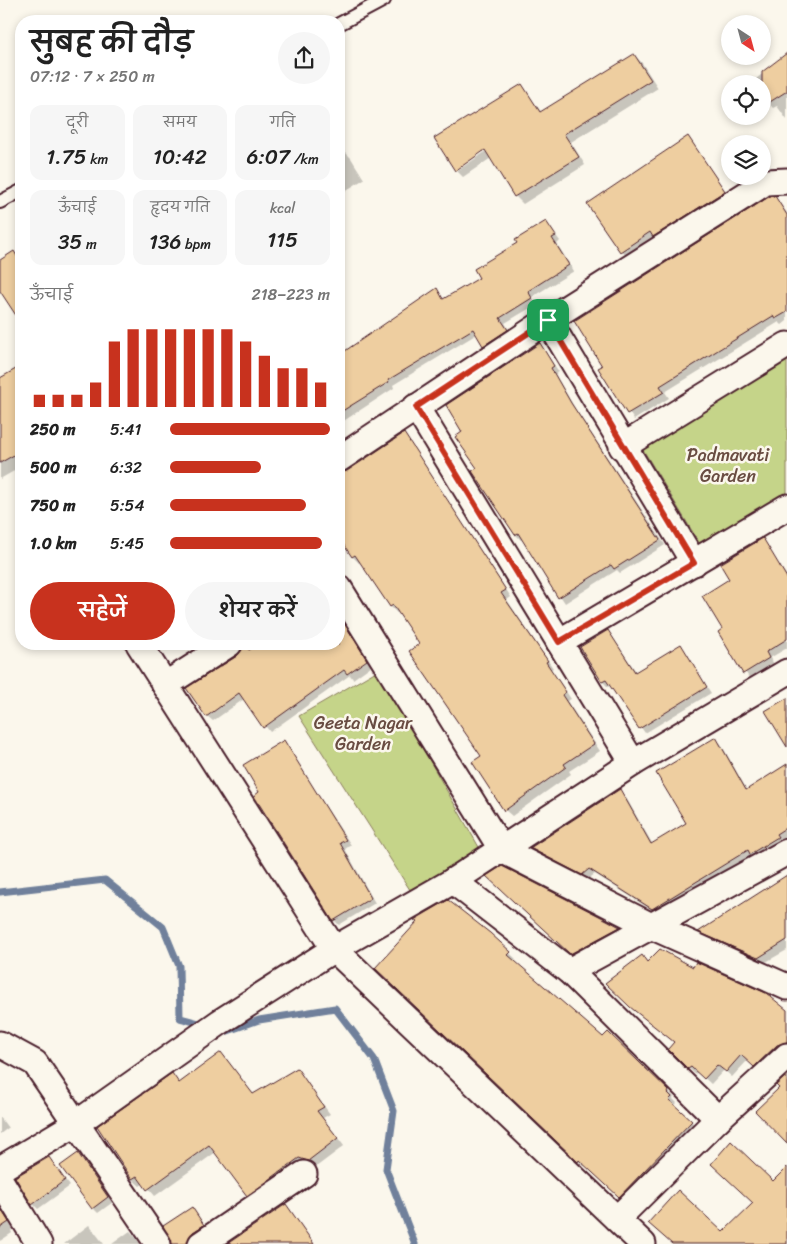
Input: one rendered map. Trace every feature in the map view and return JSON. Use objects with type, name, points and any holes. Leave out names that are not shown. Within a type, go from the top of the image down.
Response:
[{"type":"street","points":[[345,455],[548,320],[766,182],[787,181]]},
{"type":"street","points":[[548,320],[622,447],[694,563]]},
{"type":"street","points":[[622,447],[787,345]]},
{"type":"street","points":[[416,407],[633,764]]},
{"type":"street","points":[[559,642],[787,507]]},
{"type":"street","points":[[345,598],[502,850],[652,926],[787,988]]},
{"type":"street","points":[[143,650],[334,949],[643,1244]]},
{"type":"street","points":[[165,685],[220,650]]},
{"type":"street","points":[[0,1169],[77,1124],[220,1022],[334,949],[453,881],[633,764],[787,672]]},
{"type":"street","points":[[569,971],[787,852]]},
{"type":"street","points":[[453,881],[569,971],[718,1119]]},
{"type":"street","points":[[0,1044],[35,1063],[158,1244]]},
{"type":"street","points":[[617,1219],[718,1119],[787,1056]]},
{"type":"street","points":[[202,1244],[304,1174]]},
{"type":"street","points":[[0,1180],[39,1244]]},
{"type":"lane","points":[[345,21],[384,0]]},
{"type":"lane","points":[[0,202],[15,194]]},
{"type":"green space","name":"Padmavati Garden","points":[[787,360],[787,498],[703,549],[642,448]]},
{"type":"green space","name":"Geeta Nagar Garden","points":[[378,670],[484,856],[412,893],[299,716]]},
{"type":"building","points":[[787,53],[787,91],[771,101],[771,75],[762,75],[762,72]]},
{"type":"building","points":[[634,54],[651,80],[564,134],[579,157],[514,197],[485,150],[455,171],[434,138],[522,84],[540,112]]},
{"type":"building","points":[[688,136],[725,191],[653,237],[650,232],[620,252],[587,204]]},
{"type":"building","points":[[770,196],[775,196],[787,215],[787,312],[775,319],[773,316],[660,386],[664,392],[627,414],[598,368],[602,366],[574,321]]},
{"type":"building","points":[[546,221],[556,236],[552,238],[569,265],[528,291],[532,298],[500,318],[508,330],[483,346],[473,329],[388,380],[389,382],[345,409],[345,351],[437,288],[443,299],[479,278],[474,269],[517,243],[515,240]]},
{"type":"building","points":[[14,251],[15,253],[15,314],[0,291],[0,260]]},
{"type":"building","points":[[540,343],[554,366],[551,368],[571,403],[660,540],[614,569],[611,565],[558,598],[518,533],[515,535],[472,471],[477,468],[455,437],[462,432],[446,405]]},
{"type":"building","points":[[15,369],[15,454],[0,463],[0,378]]},
{"type":"building","points":[[404,433],[506,590],[501,593],[548,661],[546,662],[566,692],[562,695],[594,744],[564,764],[566,767],[504,811],[472,762],[481,756],[409,651],[419,644],[393,605],[390,607],[355,555],[352,557],[345,547],[345,472]]},
{"type":"building","points":[[763,538],[787,578],[787,639],[766,652],[769,658],[743,674],[718,632],[722,629],[702,596],[729,579],[720,564]]},
{"type":"building","points":[[345,625],[367,660],[347,674],[344,670],[263,728],[239,693],[206,717],[186,688],[237,656],[242,650],[345,650]]},
{"type":"building","points":[[608,630],[635,672],[681,644],[707,687],[639,729],[606,680],[602,682],[580,647]]},
{"type":"building","points":[[787,698],[787,747],[765,711]]},
{"type":"building","points":[[716,737],[746,790],[787,764],[787,827],[776,834],[778,837],[750,854],[748,850],[652,909],[589,869],[582,875],[530,848],[620,789],[651,844],[686,823],[656,773]]},
{"type":"building","points":[[284,740],[346,840],[340,843],[371,898],[333,921],[254,796],[259,792],[243,765]]},
{"type":"building","points":[[502,866],[620,927],[570,954],[486,876]]},
{"type":"building","points":[[787,875],[787,940],[758,958],[698,932]]},
{"type":"building","points":[[448,900],[490,933],[511,952],[508,955],[603,1037],[608,1032],[669,1091],[668,1093],[672,1097],[669,1100],[692,1121],[619,1197],[579,1160],[578,1162],[375,968],[417,922],[414,920]]},
{"type":"building","points":[[660,949],[693,967],[696,962],[766,993],[787,1010],[787,1042],[777,1045],[754,1067],[741,1055],[726,1072],[717,1065],[704,1079],[691,1067],[688,1069],[668,1049],[674,1042],[630,1007],[605,983],[642,955],[647,962]]},
{"type":"building","points":[[221,1052],[253,1094],[297,1068],[324,1107],[317,1111],[338,1138],[308,1161],[299,1158],[247,1196],[209,1145],[147,1190],[137,1176],[132,1179],[97,1126],[172,1073],[179,1083]]},
{"type":"building","points":[[787,1075],[787,1144],[755,1111],[779,1088],[776,1085]]},
{"type":"building","points":[[731,1141],[773,1181],[787,1167],[787,1244],[672,1244],[648,1223],[678,1190],[723,1232],[753,1203],[711,1164]]},
{"type":"building","points":[[78,1153],[108,1197],[92,1209],[60,1166]]},
{"type":"building","points":[[49,1157],[65,1180],[32,1205],[15,1177]]},
{"type":"building","points":[[286,1204],[314,1244],[227,1244]]},
{"type":"building","points":[[192,1207],[204,1225],[193,1232],[187,1244],[172,1244],[163,1226]]},
{"type":"building","points":[[0,1208],[9,1222],[0,1228]]},
{"type":"waterway","points":[[0,892],[105,880],[163,927],[179,966],[180,1018],[206,1025]]},
{"type":"waterway","points":[[223,1030],[228,1031],[259,1020],[335,1008],[374,1059],[394,1111],[386,1169],[415,1244]]},
{"type":"route","points":[[548,320],[622,447],[694,563],[559,642],[416,407],[548,320]]}]
